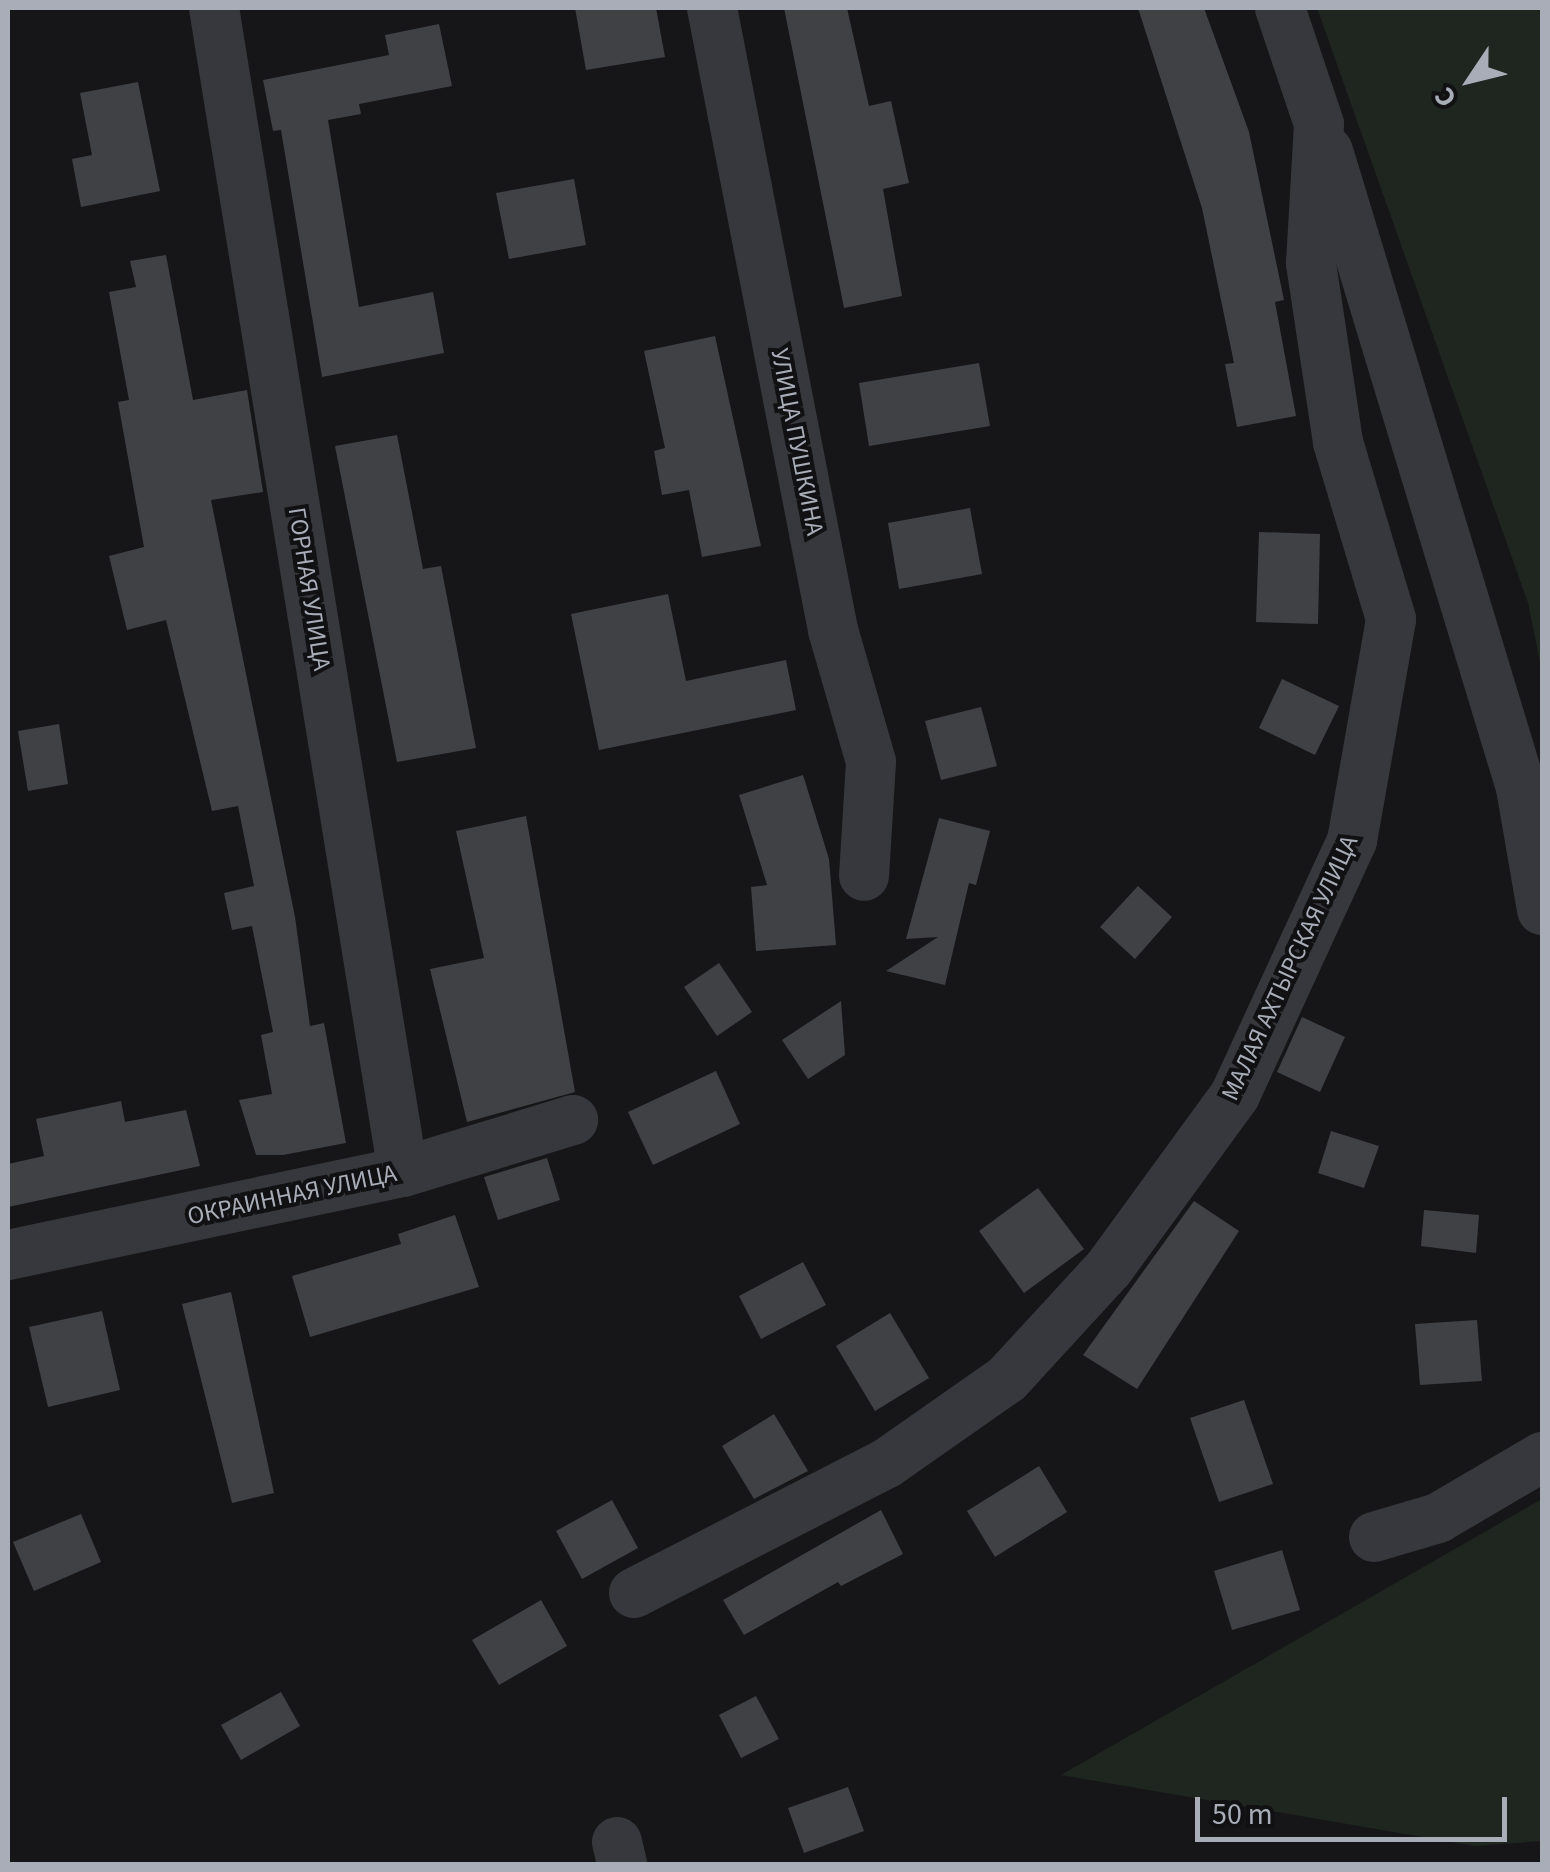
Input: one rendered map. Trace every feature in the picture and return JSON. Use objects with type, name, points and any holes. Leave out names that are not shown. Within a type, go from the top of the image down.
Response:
[{"type":"street","name":"ГОРНАЯ УЛИЦА","points":[[214,8],[403,1172]]},
{"type":"street","name":"УЛИЦА ПУШКИНА","points":[[712,8],[834,630],[871,762],[864,876]]},
{"type":"street","name":"МАЛАЯ АХТЫРСКАЯ УЛИЦА","points":[[634,1594],[887,1464],[1007,1379],[1109,1268],[1235,1096],[1352,840],[1391,619],[1338,442],[1314,281],[1319,124],[1280,8]]},
{"type":"street","points":[[1319,124],[1521,788],[1542,910]]},
{"type":"street","name":"ОКРАИННАЯ УЛИЦА","points":[[8,1256],[403,1172],[573,1120]]},
{"type":"street","points":[[1374,1538],[1438,1518],[1542,1457]]},
{"type":"shaded area","points":[[1317,8],[1542,8],[1542,672],[1528,603]]},
{"type":"shaded area","points":[[1542,1499],[1542,1841],[1475,1846],[1061,1775]]},
{"type":"building","points":[[575,8],[656,8],[665,57],[586,70]]},
{"type":"building","points":[[784,8],[847,8],[869,106],[891,101],[909,183],[883,189],[902,296],[844,308]]},
{"type":"building","points":[[1138,8],[1204,8],[1249,132],[1284,300],[1275,302],[1296,416],[1237,427],[1225,364],[1234,363],[1202,208]]},
{"type":"building","points":[[439,24],[452,86],[359,104],[361,114],[328,120],[359,307],[433,292],[444,353],[322,377],[281,130],[273,131],[263,80],[389,55],[385,35]]},
{"type":"building","points":[[138,82],[160,191],[81,207],[72,159],[92,155],[80,93]]},
{"type":"building","points":[[574,179],[586,245],[509,259],[496,193]]},
{"type":"building","points":[[166,255],[193,400],[247,390],[263,492],[211,500],[295,917],[310,1026],[324,1023],[346,1143],[283,1155],[256,1155],[239,1100],[272,1094],[261,1035],[273,1032],[252,926],[232,930],[224,893],[254,886],[238,806],[212,811],[166,620],[127,630],[109,556],[144,547],[118,402],[129,400],[109,292],[136,287],[130,261]]},
{"type":"building","points":[[715,336],[761,546],[702,557],[689,490],[662,495],[654,451],[665,448],[644,351]]},
{"type":"building","points":[[979,363],[990,426],[869,446],[859,383]]},
{"type":"building","points":[[397,435],[423,569],[441,566],[476,748],[397,762],[335,446]]},
{"type":"building","points":[[970,508],[982,574],[899,589],[888,523]]},
{"type":"building","points":[[1259,532],[1320,534],[1318,624],[1256,622]]},
{"type":"building","points":[[668,594],[686,681],[786,660],[796,710],[599,750],[571,614]]},
{"type":"building","points":[[1282,679],[1339,706],[1315,755],[1259,728]]},
{"type":"building","points":[[981,707],[997,766],[941,780],[925,721]]},
{"type":"building","points":[[59,724],[68,784],[28,791],[18,731]]},
{"type":"building","points":[[803,775],[829,859],[836,945],[756,951],[751,887],[767,885],[739,795]]},
{"type":"building","points":[[526,816],[575,1092],[467,1122],[430,969],[484,958],[456,831]]},
{"type":"building","points":[[939,818],[990,831],[976,885],[969,883],[945,985],[886,971],[938,937],[906,939]]},
{"type":"building","points":[[1138,886],[1172,917],[1135,959],[1100,927]]},
{"type":"building","points":[[719,963],[752,1012],[717,1036],[684,987]]},
{"type":"building","points":[[841,1001],[845,1055],[808,1079],[782,1040]]},
{"type":"building","points":[[1302,1017],[1345,1037],[1320,1092],[1277,1072]]},
{"type":"building","points":[[716,1071],[740,1124],[653,1165],[628,1112]]},
{"type":"building","points":[[121,1101],[125,1122],[186,1110],[200,1166],[8,1207],[8,1164],[44,1156],[36,1119]]},
{"type":"building","points":[[1331,1131],[1379,1146],[1364,1188],[1318,1173]]},
{"type":"building","points":[[547,1158],[560,1200],[498,1220],[484,1177]]},
{"type":"building","points":[[1038,1188],[1084,1249],[1024,1293],[979,1231]]},
{"type":"building","points":[[1194,1201],[1239,1231],[1137,1389],[1083,1355]]},
{"type":"building","points":[[1424,1210],[1479,1215],[1476,1253],[1421,1246]]},
{"type":"building","points":[[455,1215],[479,1287],[310,1337],[292,1276],[401,1244],[398,1234]]},
{"type":"building","points":[[803,1262],[826,1305],[761,1339],[739,1296]]},
{"type":"building","points":[[231,1292],[274,1493],[232,1503],[182,1304]]},
{"type":"building","points":[[102,1311],[120,1390],[48,1407],[29,1327]]},
{"type":"building","points":[[890,1313],[929,1378],[875,1411],[836,1346]]},
{"type":"building","points":[[1477,1320],[1482,1381],[1420,1385],[1415,1324]]},
{"type":"building","points":[[1244,1400],[1273,1484],[1219,1502],[1190,1418]]},
{"type":"building","points":[[774,1414],[808,1471],[754,1499],[722,1446]]},
{"type":"building","points":[[1039,1466],[1067,1512],[995,1557],[967,1511]]},
{"type":"building","points":[[612,1500],[638,1548],[582,1579],[556,1531]]},
{"type":"building","points":[[881,1510],[903,1554],[841,1586],[838,1582],[744,1635],[723,1600]]},
{"type":"building","points":[[81,1514],[101,1562],[34,1591],[13,1542]]},
{"type":"building","points":[[1282,1550],[1300,1610],[1232,1630],[1214,1571]]},
{"type":"building","points":[[541,1600],[567,1646],[499,1685],[472,1640]]},
{"type":"building","points":[[281,1692],[300,1726],[241,1760],[221,1725]]},
{"type":"building","points":[[756,1696],[779,1739],[741,1758],[719,1715]]},
{"type":"building","points":[[848,1787],[864,1831],[804,1853],[788,1808]]}]
